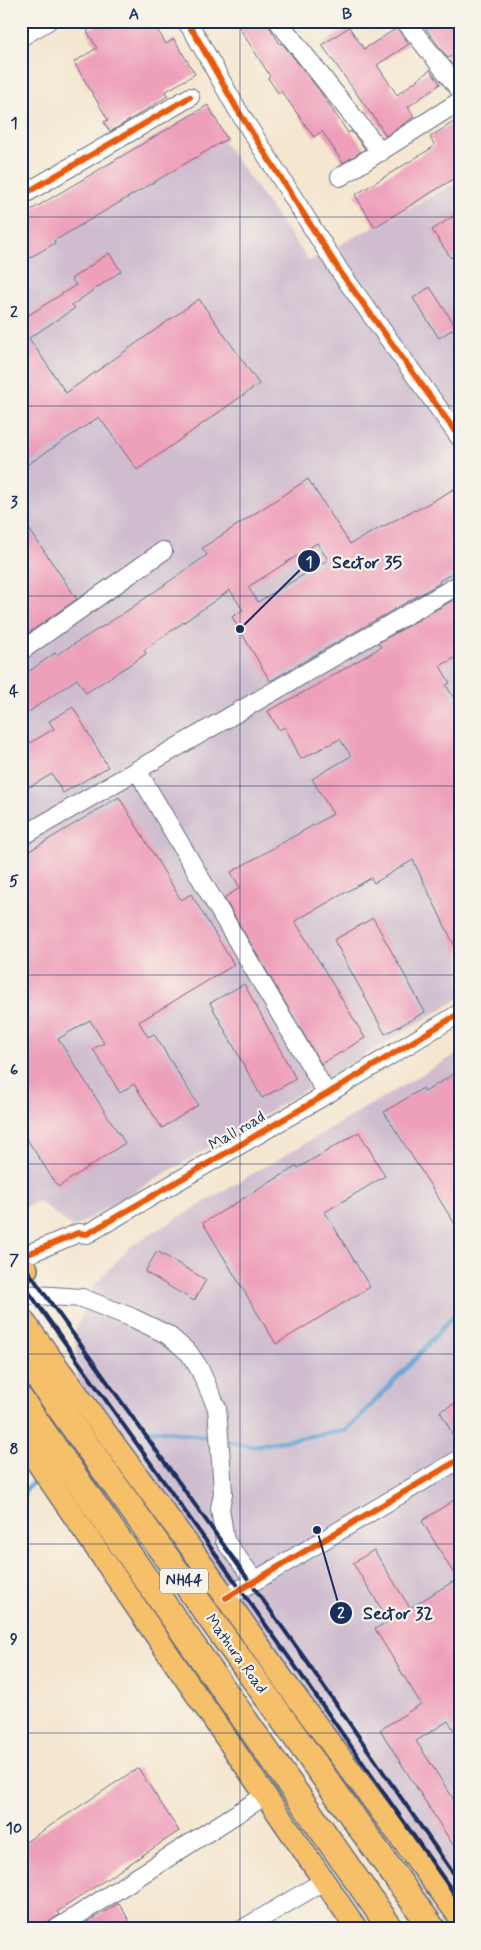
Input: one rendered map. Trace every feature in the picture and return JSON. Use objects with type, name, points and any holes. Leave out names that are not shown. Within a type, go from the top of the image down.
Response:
[{"type":"highway","name":"Mathura Road","points":[[26,1338],[347,1809],[433,1929]]},
{"type":"highway","name":"Mathura Road","points":[[21,1400],[391,1929]]},
{"type":"main road","points":[[21,1303],[26,1338]]},
{"type":"main road","points":[[21,1317],[26,1338],[226,1598],[290,1690],[460,1918]]},
{"type":"main road","points":[[21,1439],[357,1929]]},
{"type":"street","points":[[21,37],[48,21]]},
{"type":"street","points":[[186,21],[238,109],[341,273],[460,438]]},
{"type":"street","points":[[278,21],[381,152]]},
{"type":"street","points":[[405,21],[460,90]]},
{"type":"street","points":[[23,191],[190,97]]},
{"type":"street","points":[[340,177],[460,101]]},
{"type":"street","points":[[21,651],[163,551]]},
{"type":"street","points":[[21,837],[426,606],[460,584]]},
{"type":"street","points":[[136,770],[328,1094]]},
{"type":"street","name":"Mall road","points":[[23,1264],[78,1233],[87,1234],[328,1094],[460,1013]]},
{"type":"street","points":[[21,1294],[82,1298],[168,1334],[189,1353],[199,1368],[217,1408],[223,1494],[220,1508],[225,1541],[255,1581]]},
{"type":"street","points":[[226,1598],[460,1459]]},
{"type":"street","points":[[56,1929],[266,1796]]},
{"type":"street","points":[[243,1929],[324,1881]]},
{"type":"shaded area","points":[[223,141],[309,261],[460,181],[460,998],[73,1228],[39,1201],[21,1209],[21,258]]},
{"type":"shaded area","points":[[460,1052],[460,1929],[456,1929],[78,1392],[75,1332],[95,1284],[132,1245]]},
{"type":"building","points":[[103,21],[152,21],[166,44],[174,39],[195,74],[165,92],[168,96],[110,132],[104,122],[108,120],[74,62],[97,48],[87,31]]},
{"type":"building","points":[[235,21],[266,21],[280,44],[282,43],[320,91],[348,133],[351,131],[365,149],[343,163],[322,131],[314,137],[281,91],[278,93],[268,78],[270,76]]},
{"type":"building","points":[[420,21],[460,21],[460,50],[448,58]]},
{"type":"building","points":[[349,27],[364,49],[397,28],[409,44],[377,65],[397,95],[430,70],[440,84],[408,107],[414,117],[386,136],[322,45]]},
{"type":"building","points":[[208,105],[227,139],[54,241],[55,243],[21,263],[21,216]]},
{"type":"building","points":[[460,118],[460,175],[375,227],[355,195],[435,146],[430,137]]},
{"type":"building","points":[[460,212],[460,252],[451,258],[432,230]]},
{"type":"building","points":[[109,253],[121,271],[72,305],[75,308],[29,338],[66,393],[199,299],[259,384],[137,470],[99,417],[21,469],[21,320],[76,285],[71,279]]},
{"type":"building","points":[[430,287],[456,327],[439,338],[413,298]]},
{"type":"building","points":[[308,479],[350,544],[454,489],[460,499],[460,569],[439,581],[440,583],[270,681],[232,617],[243,610],[230,590],[144,650],[146,654],[86,693],[77,679],[21,717],[21,677],[55,653],[56,655],[121,615],[207,555],[202,548]],"holes":[[[317,543],[328,560],[258,602],[248,587]]]},
{"type":"building","points":[[29,529],[77,599],[21,638],[21,534]]},
{"type":"building","points":[[460,596],[460,655],[440,666],[450,683],[446,685],[460,708],[460,957],[413,860],[374,883],[371,878],[295,921],[365,1038],[321,1064],[224,898],[240,888],[231,872],[333,814],[312,779],[351,756],[340,739],[301,759],[285,727],[279,730],[268,711],[317,685],[381,647],[378,643]]},
{"type":"building","points":[[73,707],[108,767],[63,793],[52,774],[21,792],[21,748],[54,729],[49,721]]},
{"type":"building","points":[[119,797],[181,900],[191,894],[234,965],[139,1022],[148,1037],[154,1034],[198,1105],[162,1128],[134,1084],[120,1093],[93,1049],[104,1043],[90,1020],[58,1039],[125,1143],[58,1187],[21,1130],[21,1018],[26,1015],[21,1008],[21,856]]},
{"type":"building","points":[[373,918],[425,1012],[385,1034],[334,940]]},
{"type":"building","points":[[244,984],[296,1079],[262,1098],[210,1003]]},
{"type":"building","points":[[460,1070],[460,1232],[384,1112],[423,1088],[425,1092]]},
{"type":"building","points":[[359,1132],[385,1176],[325,1212],[370,1287],[276,1344],[203,1223],[297,1166],[298,1168]]},
{"type":"building","points":[[157,1251],[206,1280],[194,1301],[145,1272]]},
{"type":"building","points":[[460,1401],[460,1448],[440,1411]]},
{"type":"building","points":[[460,1496],[460,1674],[451,1679],[460,1693],[460,1739],[448,1721],[416,1741],[460,1809],[460,1856],[380,1730],[421,1704],[375,1629],[389,1621],[353,1563],[374,1550],[410,1608],[457,1579],[422,1521]]},
{"type":"building","points":[[138,1768],[179,1831],[57,1912],[59,1915],[39,1929],[21,1929],[21,1845]]},
{"type":"building","points":[[119,1903],[134,1929],[76,1929],[84,1924]]},
{"type":"waterway","points":[[224,1441],[253,1446],[347,1430],[417,1357],[460,1308]]},
{"type":"waterway","points":[[146,1430],[216,1439]]},
{"type":"waterway","points":[[21,1505],[26,1489],[36,1480]]},
{"type":"railway","points":[[21,1261],[305,1659],[460,1883]]},
{"type":"railway","points":[[21,1281],[460,1902]]},
{"type":"cycle path","points":[[186,21],[237,109],[341,273],[460,438]]},
{"type":"cycle path","points":[[21,196],[190,97]]},
{"type":"cycle path","points":[[21,1257],[78,1233],[87,1234],[327,1094],[460,1013]]},
{"type":"cycle path","points":[[226,1598],[460,1459]]},
{"type":"place","name":"Sector 35","points":[[240,629]]},
{"type":"place","name":"Sector 32","points":[[317,1530]]}]
